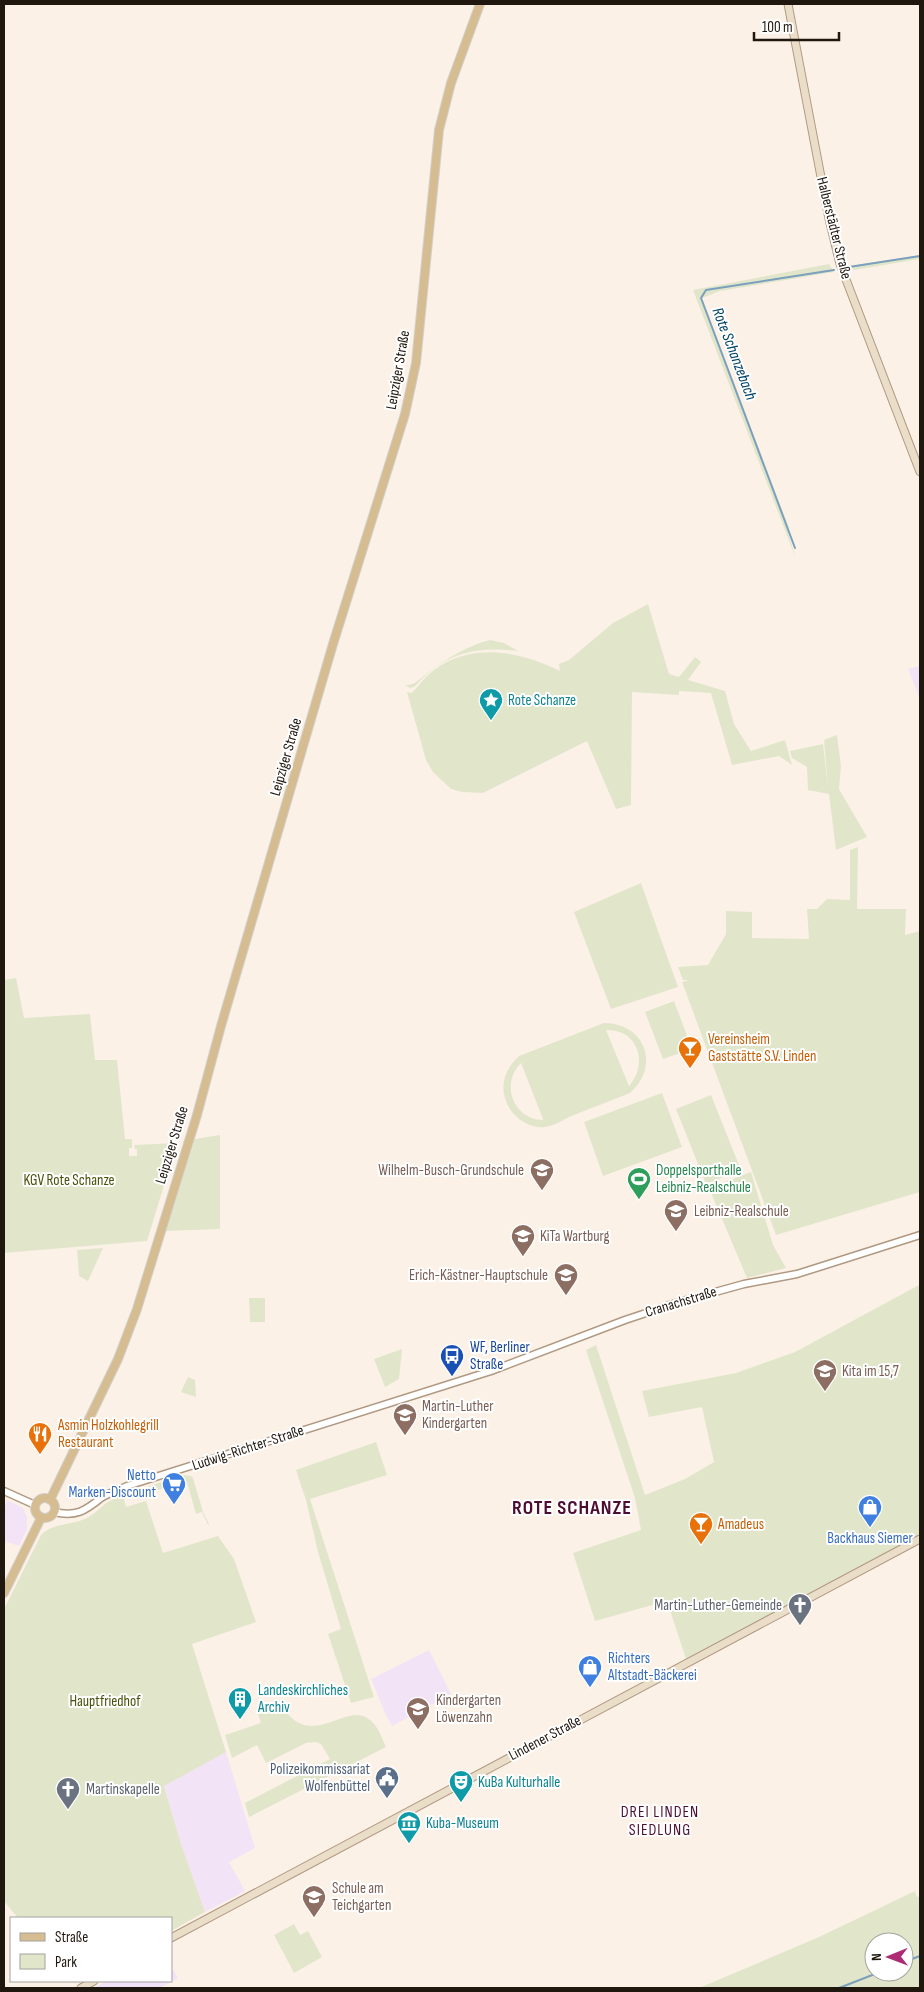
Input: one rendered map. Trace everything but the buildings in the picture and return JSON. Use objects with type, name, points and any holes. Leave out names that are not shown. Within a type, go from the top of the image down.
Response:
[{"type":"main road","name":"Leipziger Straße","points":[[50,1500],[118,1359],[137,1309],[197,1115],[223,1018],[333,644],[405,414],[416,363],[439,130],[451,83],[480,4]]},
{"type":"main road","name":"Halberstädter Straße","points":[[788,4],[829,219],[840,264],[920,472]]},
{"type":"main road","points":[[42,1499],[50,1500],[54,1505],[54,1512],[50,1517],[41,1518],[36,1512],[36,1505],[42,1499]]},
{"type":"main road","points":[[4,1592],[41,1518]]},
{"type":"main road","name":"Lindener Straße","points":[[172,1937],[920,1539]]},
{"type":"main road","points":[[81,1988],[92,1982]]},
{"type":"street","name":"Cranachstraße","points":[[446,1385],[521,1361],[625,1320],[679,1302],[744,1284],[797,1274],[920,1235]]},
{"type":"street","name":"Ludwig-Richter-Straße","points":[[54,1512],[67,1514],[83,1511],[103,1497],[134,1484],[446,1385]]},
{"type":"street","points":[[4,1491],[36,1505]]},
{"type":"shaded area","points":[[920,666],[920,699],[908,669]]},
{"type":"shaded area","points":[[7,1500],[23,1508],[27,1518],[27,1529],[19,1546],[4,1541],[4,1511]]},
{"type":"shaded area","points":[[429,1650],[451,1694],[392,1726],[371,1679]]},
{"type":"shaded area","points":[[226,1752],[255,1848],[229,1862],[245,1891],[205,1912],[181,1844],[164,1785]]},
{"type":"shaded area","points":[[172,1969],[178,1978],[172,1981]]},
{"type":"shaded area","points":[[105,1982],[171,1982],[160,1988],[93,1988]]},
{"type":"green space","points":[[920,255],[920,259],[854,270],[850,266]]},
{"type":"green space","points":[[829,264],[834,272],[720,291],[702,298],[789,528],[787,529],[796,559],[693,290]]},
{"type":"green space","points":[[648,604],[669,674],[679,677],[695,657],[701,662],[688,680],[725,691],[734,724],[751,751],[785,740],[792,765],[779,756],[732,765],[711,693],[679,691],[679,695],[632,692],[631,805],[616,809],[587,741],[483,793],[462,792],[451,789],[433,772],[426,760],[407,692],[412,693],[434,670],[449,661],[464,656],[496,652],[529,658],[560,671],[559,664],[569,660],[613,623]]},
{"type":"green space","points":[[490,640],[504,643],[518,651],[483,650],[462,654],[444,662],[456,654]]},
{"type":"green space","points":[[434,668],[414,687],[410,688],[405,685],[411,685]]},
{"type":"green space","points":[[837,735],[841,766],[839,789],[867,837],[836,850],[829,794],[808,790],[807,767],[792,758],[790,751],[823,744],[828,787],[824,740]]},
{"type":"green space","points":[[858,847],[857,909],[906,909],[905,935],[920,931],[920,1192],[776,1235],[682,982],[689,980],[683,980],[678,967],[708,965],[726,934],[726,911],[752,912],[752,938],[809,939],[807,909],[817,909],[827,899],[850,900],[850,850]]},
{"type":"green space","points":[[641,883],[678,987],[611,1009],[574,912]]},
{"type":"green space","name":"KGV Rote Schanze","points":[[16,978],[24,1018],[90,1014],[95,1060],[117,1060],[125,1139],[132,1139],[132,1148],[129,1148],[129,1156],[137,1156],[137,1149],[135,1149],[134,1145],[177,1143],[147,1241],[4,1253],[4,980]]},
{"type":"green space","points":[[674,1001],[692,1049],[663,1059],[645,1012]]},
{"type":"green space","points":[[604,1023],[618,1025],[630,1030],[644,1048],[646,1059],[645,1071],[630,1093],[554,1124],[538,1127],[525,1123],[515,1115],[510,1110],[505,1098],[503,1086],[506,1075],[511,1065],[519,1056]],"holes":[[[606,1030],[617,1031],[626,1035],[633,1041],[637,1049],[638,1067],[635,1077],[629,1086]],[[521,1063],[543,1119],[543,1120],[524,1114],[517,1107],[513,1099],[511,1081]]]},
{"type":"green space","points":[[662,1093],[682,1147],[603,1176],[584,1122]]},
{"type":"green space","points":[[711,1095],[741,1170],[706,1184],[676,1109]]},
{"type":"green space","points":[[220,1135],[220,1229],[165,1231],[195,1139]]},
{"type":"green space","points":[[751,1172],[773,1245],[786,1268],[747,1278],[709,1188]]},
{"type":"green space","points":[[103,1248],[88,1281],[79,1276],[77,1250]]},
{"type":"green space","points":[[919,1285],[920,1539],[687,1662],[667,1601],[595,1621],[573,1553],[641,1530],[635,1498],[586,1350],[596,1345],[645,1495],[685,1479],[714,1462],[702,1407],[649,1417],[642,1391],[736,1373],[795,1352]]},
{"type":"green space","points":[[249,1298],[265,1298],[265,1322],[250,1322]]},
{"type":"green space","points":[[402,1349],[399,1379],[385,1387],[374,1359]]},
{"type":"green space","points":[[188,1377],[195,1380],[196,1397],[181,1392]]},
{"type":"green space","points":[[376,1442],[387,1475],[310,1499],[374,1697],[351,1703],[328,1634],[341,1629],[296,1470]]},
{"type":"green space","points":[[185,1475],[193,1478],[208,1525],[202,1512],[196,1514],[187,1482],[150,1492],[149,1486]]},
{"type":"green space","name":"Hauptfriedhof","points":[[123,1495],[126,1507],[146,1501],[163,1553],[218,1536],[234,1559],[256,1622],[192,1644],[226,1752],[164,1786],[181,1844],[205,1912],[172,1930],[172,1917],[17,1917],[4,1901],[4,1609],[41,1535],[50,1528],[86,1519],[108,1502]]},
{"type":"green space","points":[[282,1706],[293,1719],[305,1725],[317,1726],[361,1715],[375,1725],[386,1747],[249,1817],[245,1803],[330,1759],[321,1744],[316,1742],[306,1743],[266,1763],[257,1745],[232,1758],[225,1735],[261,1723],[258,1714]]},
{"type":"green space","points":[[915,1891],[917,1897],[920,1896],[920,1988],[699,1988],[819,1937]]},
{"type":"green space","points":[[294,1924],[300,1935],[308,1931],[322,1957],[294,1973],[274,1935]]},
{"type":"waterway","name":"Rote Schanzebach","points":[[849,267],[920,256]]},
{"type":"waterway","name":"Rote Schanzebach","points":[[795,548],[701,298],[706,290],[834,270]]},
{"type":"waterway","points":[[914,1958],[920,1956]]},
{"type":"waterway","points":[[839,1988],[864,1978]]},
{"type":"place","name":"Rote Schanze","points":[[491,721]]},
{"type":"place","name":"Vereinsheim Gaststätte S.V. Linden","points":[[690,1069]]},
{"type":"place","name":"Wilhelm-Busch-Grundschule","points":[[542,1191]]},
{"type":"place","name":"Doppelsporthalle Leibniz-Realschule","points":[[639,1200]]},
{"type":"place","name":"Leibniz-Realschule","points":[[676,1232]]},
{"type":"place","name":"KiTa Wartburg","points":[[523,1257]]},
{"type":"place","name":"Erich-Kästner-Hauptschule","points":[[566,1296]]},
{"type":"place","name":"WF, Berliner Straße","points":[[452,1377]]},
{"type":"place","name":"Kita im 15,7","points":[[825,1392]]},
{"type":"place","name":"Martin-Luther Kindergarten","points":[[405,1436]]},
{"type":"place","name":"Asmin Holzkohlegrill Restaurant","points":[[40,1455]]},
{"type":"place","name":"Netto Marken-Discount","points":[[174,1505]]},
{"type":"place","name":"Backhaus Siemer","points":[[870,1528]]},
{"type":"place","name":"Amadeus","points":[[701,1545]]},
{"type":"place","name":"Martin-Luther-Gemeinde","points":[[800,1626]]},
{"type":"place","name":"Richters Altstadt-Bäckerei","points":[[590,1688]]},
{"type":"place","name":"Landeskirchliches Archiv","points":[[240,1720]]},
{"type":"place","name":"Kindergarten Löwenzahn","points":[[418,1730]]},
{"type":"place","name":"Polizeikommissariat Wolfenbüttel","points":[[387,1799]]},
{"type":"place","name":"KuBa Kulturhalle","points":[[461,1803]]},
{"type":"place","name":"Martinskapelle","points":[[68,1810]]},
{"type":"place","name":"Kuba-Museum","points":[[409,1844]]},
{"type":"place","name":"Schule am Teichgarten","points":[[314,1918]]},
{"type":"district","name":"ROTE SCHANZE","points":[[572,1508]]},
{"type":"district","name":"DREI LINDEN SIEDLUNG","points":[[660,1821]]}]
